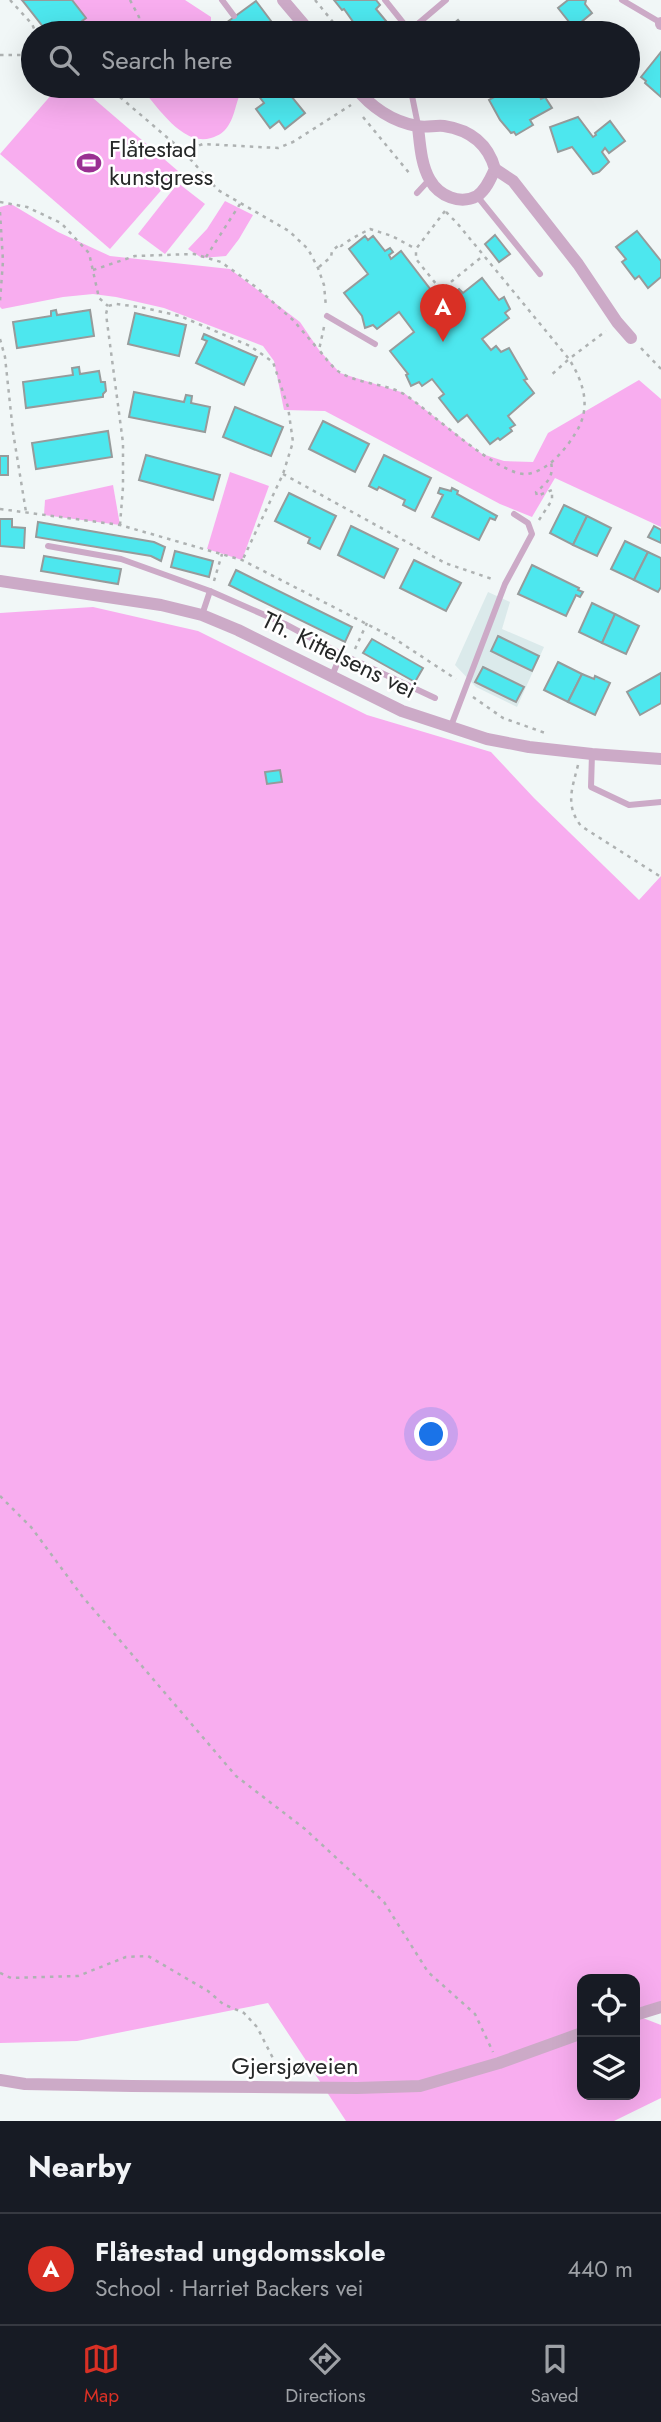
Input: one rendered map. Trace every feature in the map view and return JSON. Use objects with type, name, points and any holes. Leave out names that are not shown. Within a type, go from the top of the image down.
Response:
[{"type":"street","points":[[283,0],[301,21]]},
{"type":"street","points":[[364,98],[377,110],[418,127],[443,126],[461,130],[480,141],[491,155],[495,169],[513,181],[631,338]]},
{"type":"street","points":[[418,127],[423,187],[458,201],[477,196],[487,185],[495,169]]},
{"type":"street","name":"Th. Kittelsens vei","points":[[0,581],[161,605],[202,615],[238,630],[402,712],[487,738],[586,753],[661,759]]},
{"type":"street","points":[[640,2013],[661,2007]]},
{"type":"street","name":"Gjersjøveien","points":[[0,2080],[25,2084],[287,2088],[420,2086],[499,2063],[577,2035]]},
{"type":"lane","points":[[222,0],[234,16]]},
{"type":"lane","points":[[385,0],[401,21]]},
{"type":"lane","points":[[420,21],[446,0]]},
{"type":"lane","points":[[622,0],[661,24]]},
{"type":"lane","points":[[412,98],[418,127]]},
{"type":"lane","points":[[477,196],[540,274]]},
{"type":"lane","points":[[327,316],[375,344]]},
{"type":"lane","points":[[451,726],[505,584],[525,550],[532,530],[528,523],[514,514]]},
{"type":"lane","points":[[48,546],[121,559],[210,591],[285,624],[351,659],[435,698]]},
{"type":"lane","points":[[202,615],[210,591]]},
{"type":"lane","points":[[331,677],[341,654]]},
{"type":"lane","points":[[586,753],[591,787],[629,805],[661,802]]},
{"type":"path","points":[[10,0],[29,21]]},
{"type":"path","points":[[130,0],[139,21]]},
{"type":"path","points":[[316,0],[333,21]]},
{"type":"path","points":[[0,55],[21,55]]},
{"type":"path","points":[[121,98],[183,151],[218,190],[289,231],[307,249],[324,285],[327,316],[319,350]]},
{"type":"path","points":[[183,151],[203,144],[278,148],[293,142],[361,98]]},
{"type":"path","points":[[361,115],[423,187]]},
{"type":"path","points":[[0,202],[27,207],[61,223],[89,253],[99,298],[108,306]]},
{"type":"path","points":[[206,257],[240,203]]},
{"type":"path","points":[[93,271],[135,256],[194,254],[221,262],[257,287],[293,320],[340,373],[404,393],[482,454],[511,471],[525,474],[542,470],[568,446],[586,407],[585,391],[569,359],[484,255],[443,210],[416,248],[416,258],[441,290],[484,255]]},
{"type":"path","points":[[0,212],[3,261],[0,302]]},
{"type":"path","points":[[318,268],[331,257],[332,251],[339,244],[341,246],[370,229],[393,236],[416,248]]},
{"type":"path","points":[[108,306],[116,304],[140,307],[180,316],[250,346],[269,358],[282,386],[293,442],[283,474],[242,560]]},
{"type":"path","points":[[108,306],[106,320],[123,443],[120,525]]},
{"type":"path","points":[[549,376],[617,322]]},
{"type":"path","points":[[631,338],[661,369]]},
{"type":"path","points":[[0,339],[5,356],[16,457],[26,512]]},
{"type":"path","points":[[532,530],[552,500],[552,491],[537,496],[536,492],[548,482],[553,472],[551,462]]},
{"type":"path","points":[[283,474],[445,563],[505,584]]},
{"type":"path","points":[[0,509],[120,525],[242,560],[367,624],[454,677],[464,689],[503,718],[551,735]]},
{"type":"path","points":[[172,545],[174,540]]},
{"type":"path","points":[[210,591],[222,554]]},
{"type":"path","points":[[351,659],[367,624]]},
{"type":"path","points":[[586,753],[570,806],[573,816],[581,826],[661,877]]},
{"type":"path","points":[[0,1496],[31,1527],[82,1595],[236,1776],[305,1829],[384,1902],[428,1972],[475,2014],[499,2063]]},
{"type":"path","points":[[0,1973],[11,1978],[78,1976],[126,1957],[148,1956],[208,1991],[223,2004],[244,2012],[257,2026],[287,2088]]},
{"type":"shaded area","points":[[20,0],[185,0],[211,17],[211,21],[60,21]]},
{"type":"shaded area","name":"Flåtestad kunstgress","points":[[49,98],[93,98],[178,171],[110,249],[0,154]]},
{"type":"shaded area","points":[[150,98],[239,98],[231,121],[221,134],[214,137],[200,139],[190,136],[171,122]]},
{"type":"shaded area","points":[[178,183],[205,204],[165,254],[138,234]]},
{"type":"shaded area","points":[[225,201],[253,215],[226,256],[202,258],[188,249],[207,229]]},
{"type":"shaded area","points":[[11,204],[58,232],[110,256],[230,269],[300,322],[319,350],[340,373],[404,393],[482,454],[504,461],[533,462],[548,433],[639,380],[661,399],[661,527],[555,478],[532,517],[500,504],[325,411],[284,410],[274,361],[263,346],[164,308],[93,294],[2,309],[0,207]]},
{"type":"shaded area","points":[[230,472],[269,486],[242,560],[207,549]]},
{"type":"shaded area","points":[[113,485],[120,525],[44,515],[45,500]]},
{"type":"shaded area","points":[[488,592],[510,602],[502,629],[544,647],[517,707],[476,687],[455,665]]},
{"type":"shaded area","points":[[93,607],[198,631],[367,715],[491,752],[534,798],[639,900],[661,876],[661,2004],[640,2007],[640,1974],[577,1974],[577,2100],[640,2100],[640,2017],[661,2025],[661,2098],[614,2121],[346,2121],[268,2003],[77,2041],[0,2043],[0,613]]},
{"type":"building","points":[[22,0],[72,0],[86,18],[82,21],[39,21]]},
{"type":"building","points":[[334,0],[376,0],[380,5],[376,9],[386,21],[352,21],[344,9]]},
{"type":"building","points":[[568,0],[586,0],[585,4],[592,13],[582,21],[568,21],[558,8]]},
{"type":"building","points":[[256,1],[271,21],[229,21]]},
{"type":"building","points":[[661,52],[661,97],[641,77]]},
{"type":"building","points":[[260,98],[293,98],[305,113],[285,129],[279,121],[270,128],[256,109],[264,103]]},
{"type":"building","points":[[546,98],[552,108],[530,120],[533,125],[516,135],[500,120],[489,100]]},
{"type":"building","points":[[578,117],[593,137],[610,121],[625,141],[609,153],[605,148],[602,152],[609,162],[593,174],[572,147],[558,152],[550,127]]},
{"type":"building","points":[[637,231],[661,261],[661,277],[648,288],[639,276],[635,279],[622,262],[626,259],[616,247]]},
{"type":"building","points":[[495,235],[510,254],[499,262],[485,244]]},
{"type":"building","points":[[365,236],[368,240],[373,236],[385,251],[390,248],[393,252],[389,255],[391,259],[401,251],[441,303],[459,289],[463,293],[482,278],[499,300],[504,297],[510,309],[505,313],[509,318],[482,339],[491,350],[496,346],[501,352],[509,348],[527,379],[524,380],[534,393],[508,416],[515,425],[510,428],[512,431],[500,440],[498,438],[490,444],[467,415],[458,422],[439,398],[444,394],[432,379],[422,386],[419,382],[411,386],[406,375],[408,374],[390,351],[414,332],[399,312],[377,329],[373,325],[365,328],[362,316],[344,293],[368,274],[349,249]]},
{"type":"building","points":[[56,310],[57,315],[90,310],[94,336],[17,348],[13,322],[51,316],[51,311]]},
{"type":"building","points":[[135,313],[186,325],[179,356],[128,344]]},
{"type":"building","points":[[204,334],[257,357],[244,385],[196,363],[207,341],[202,339]]},
{"type":"building","points":[[79,367],[80,374],[99,371],[101,382],[105,382],[106,391],[103,397],[26,408],[23,382],[73,375],[72,368]]},
{"type":"building","points":[[134,392],[184,402],[186,395],[192,396],[191,403],[210,407],[205,432],[129,417]]},
{"type":"building","points":[[235,407],[283,427],[271,456],[223,437]]},
{"type":"building","points":[[323,421],[369,444],[355,472],[309,449]]},
{"type":"building","points":[[108,431],[112,457],[36,469],[32,443]]},
{"type":"building","points":[[146,455],[220,475],[213,500],[139,480]]},
{"type":"building","points":[[384,455],[431,478],[415,511],[403,505],[405,500],[379,487],[377,490],[369,486]]},
{"type":"building","points":[[0,456],[8,456],[8,475],[0,475]]},
{"type":"building","points":[[440,488],[451,491],[452,488],[458,491],[457,494],[497,516],[495,520],[490,518],[479,540],[432,517],[443,495],[438,493]]},
{"type":"building","points":[[289,493],[336,516],[320,549],[308,543],[310,538],[275,521]]},
{"type":"building","points":[[564,505],[587,516],[573,545],[550,533]]},
{"type":"building","points":[[587,516],[611,528],[597,556],[573,545]]},
{"type":"building","points":[[0,519],[12,519],[12,527],[25,528],[24,548],[0,546]]},
{"type":"building","points":[[38,522],[154,542],[165,547],[161,561],[151,556],[36,537]]},
{"type":"building","points":[[351,526],[398,549],[384,578],[338,555]]},
{"type":"building","points":[[654,526],[661,530],[661,543],[648,537]]},
{"type":"building","points":[[625,541],[648,552],[634,580],[611,569]]},
{"type":"building","points":[[175,551],[213,561],[209,577],[171,567]]},
{"type":"building","points":[[648,552],[661,558],[661,587],[658,592],[634,580]]},
{"type":"building","points":[[44,556],[121,569],[118,584],[41,571]]},
{"type":"building","points":[[414,560],[461,583],[446,611],[400,588]]},
{"type":"building","points":[[532,565],[583,592],[580,597],[576,595],[566,616],[518,594]]},
{"type":"building","points":[[236,570],[352,627],[345,642],[229,585]]},
{"type":"building","points":[[592,603],[615,614],[602,643],[579,632]]},
{"type":"building","points":[[615,614],[639,626],[626,654],[602,643]]},
{"type":"building","points":[[498,636],[539,656],[532,671],[491,651]]},
{"type":"building","points":[[372,639],[423,668],[415,682],[363,653]]},
{"type":"building","points":[[558,662],[582,674],[568,702],[544,690]]},
{"type":"building","points":[[483,667],[524,687],[516,702],[475,682]]},
{"type":"building","points":[[661,673],[661,703],[640,715],[627,692]]},
{"type":"building","points":[[582,674],[610,683],[595,715],[568,702]]},
{"type":"building","points":[[280,770],[282,782],[267,784],[265,772]]},
{"type":"place","name":"Flåtestad kunstgress","points":[[89,163]]},
{"type":"place","name":"Flåtestad ungdomsskole","points":[[443,342]]}]
